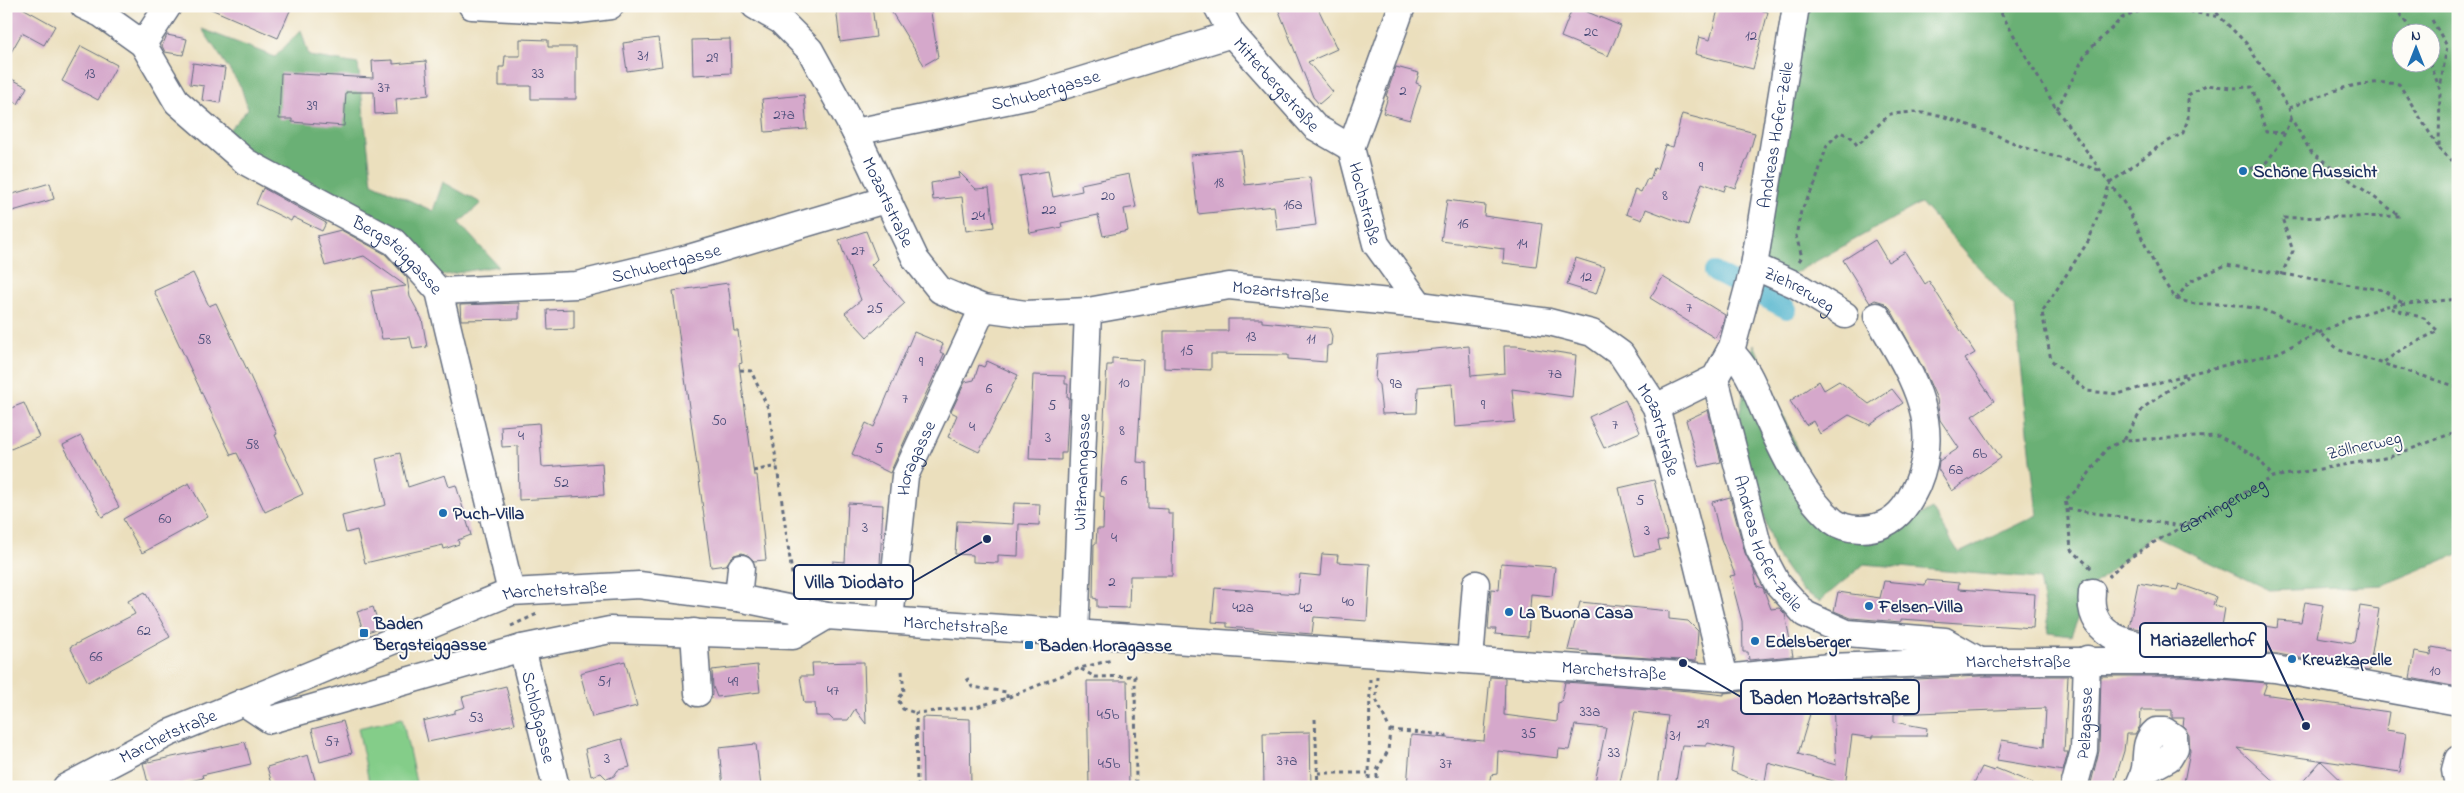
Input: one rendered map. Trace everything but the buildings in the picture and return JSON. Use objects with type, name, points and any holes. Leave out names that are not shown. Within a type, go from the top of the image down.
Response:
[{"type":"street","name":"Bergsteiggasse","points":[[84,6],[101,14],[143,44],[177,102],[246,162],[394,242],[439,291],[511,592]]},
{"type":"street","points":[[143,44],[168,6]]},
{"type":"street","points":[[472,6],[571,9],[610,6]]},
{"type":"street","name":"Mozartstraße","points":[[755,6],[781,20],[810,50],[855,132],[916,260],[940,290],[983,308],[1026,314],[1088,311],[1229,286],[1420,305],[1549,322],[1592,333],[1621,354],[1656,407],[1725,678]]},
{"type":"street","name":"Mitterbergstraße","points":[[1217,6],[1232,34],[1314,127],[1351,148]]},
{"type":"street","name":"Hochstraße","points":[[1402,6],[1351,148],[1376,244],[1420,305]]},
{"type":"street","name":"Andreas Hofer-Zeile","points":[[1796,6],[1754,266],[1730,351],[1715,378],[1759,549],[1777,583],[1805,614],[1847,634],[1945,642],[1980,661]]},
{"type":"street","name":"Schubertgasse","points":[[855,132],[1030,96],[1232,34]]},
{"type":"street","name":"Schubertgasse","points":[[439,291],[577,285],[689,258],[888,199]]},
{"type":"street","name":"Ziehrerweg","points":[[1754,266],[1796,285],[1845,316]]},
{"type":"street","name":"Horagasse","points":[[890,620],[905,476],[983,308]]},
{"type":"street","name":"Witzmanngasse","points":[[1075,634],[1088,311]]},
{"type":"street","points":[[1730,351],[1745,366],[1776,438],[1796,474],[1820,509],[1836,523],[1852,528],[1874,528],[1893,520],[1909,504],[1919,480],[1928,439],[1922,406],[1914,381],[1877,316]]},
{"type":"street","points":[[1656,407],[1715,378]]},
{"type":"street","points":[[738,598],[741,568]]},
{"type":"street","points":[[1470,660],[1476,584]]},
{"type":"street","name":"Marchetstraße","points":[[66,787],[168,733],[511,592],[639,585],[738,598],[826,616],[1725,678],[1830,667],[1980,661],[2087,659],[2183,661],[2275,669],[2458,702]]},
{"type":"street","points":[[2100,586],[2091,604],[2094,617],[2106,632],[2130,644],[2181,650],[2183,661]]},
{"type":"street","points":[[243,702],[270,720],[513,651],[610,630],[793,636],[826,616]]},
{"type":"street","points":[[694,632],[698,693]]},
{"type":"street","name":"Schloßgasse","points":[[513,651],[556,787]]},
{"type":"street","name":"Pelzgasse","points":[[2074,787],[2084,750],[2087,659]]},
{"type":"path","points":[[1996,6],[2057,110],[2127,207],[2161,278],[2176,299],[2195,304],[2227,304],[2261,309],[2320,333],[2339,350],[2383,362],[2458,387]]},
{"type":"path","points":[[2057,110],[2086,52],[2122,18],[2152,6]]},
{"type":"path","points":[[2158,6],[2220,17]]},
{"type":"path","points":[[2212,6],[2220,17],[2246,43],[2289,108],[2290,118],[2311,152],[2400,216],[2282,218],[2293,251],[2281,275]]},
{"type":"path","points":[[2399,6],[2399,13],[2406,22]]},
{"type":"path","points":[[2432,20],[2447,46],[2440,90],[2440,148]]},
{"type":"path","points":[[2434,72],[2440,90]]},
{"type":"path","points":[[2289,108],[2332,90],[2378,81],[2400,84],[2440,148],[2451,160],[2458,157]]},
{"type":"path","points":[[2284,133],[2266,132],[2252,87],[2232,88],[2206,85],[2188,95],[2188,118],[2183,133],[2158,147],[2110,182],[2089,240],[2042,312],[2050,360],[2087,391],[2118,394],[2192,373],[2277,353],[2350,318],[2386,306],[2458,299]]},
{"type":"path","points":[[1796,285],[1807,282],[1794,266],[1802,258],[1796,236],[1801,211],[1815,184],[1827,145],[1840,132],[1851,137],[1857,145],[1890,114],[1915,112],[1939,115],[1987,131],[2023,147],[2100,170]]},
{"type":"path","points":[[2243,171],[2265,164],[2280,144],[2290,118]]},
{"type":"path","points":[[2176,299],[2190,281],[2226,264],[2281,275],[2383,290],[2405,305]]},
{"type":"path","points":[[2383,362],[2402,349],[2438,331],[2424,318],[2386,306]]},
{"type":"path","points":[[740,370],[751,371],[769,410],[794,586],[792,610]]},
{"type":"path","points":[[2100,586],[2090,568],[2071,549],[2065,500],[2078,489],[2106,449],[2124,440],[2143,408],[2192,373]]},
{"type":"path","name":"Zöllnerweg","points":[[2273,477],[2390,457],[2458,431]]},
{"type":"path","name":"Gamingerweg","points":[[2100,586],[2125,561],[2182,526],[2273,477],[2258,458],[2219,436],[2124,440]]},
{"type":"path","points":[[754,471],[777,466]]},
{"type":"path","points":[[2067,509],[2182,526]]},
{"type":"path","points":[[513,651],[499,632],[539,613],[553,589]]},
{"type":"path","points":[[902,671],[904,692],[898,699],[903,709],[916,713],[976,707],[1007,698],[1080,668],[1109,660],[1116,660]]},
{"type":"path","points":[[1080,668],[1095,677],[1135,676],[1136,787]]},
{"type":"path","points":[[1369,787],[1370,672]]},
{"type":"path","points":[[1377,787],[1377,770],[1388,751],[1390,730],[1376,699],[1378,672]]},
{"type":"path","points":[[967,678],[972,687],[1007,692],[1007,698]]},
{"type":"path","points":[[916,713],[917,787]]},
{"type":"path","points":[[1315,719],[1318,787]]},
{"type":"path","points":[[1390,730],[1446,735],[1446,738]]},
{"type":"path","points":[[1318,773],[1368,773]]},
{"type":"green space","points":[[1807,6],[2458,6],[2458,554],[2383,585],[2269,590],[2152,535],[2090,589],[2071,636],[2049,633],[2039,579],[1864,564],[1820,601],[1801,590],[1775,553],[1737,426],[1754,344],[1803,464],[1804,506],[1890,531],[1932,509],[1959,553],[2037,515],[2015,308],[1921,203],[1791,275],[1762,265]]},
{"type":"green space","points":[[202,29],[275,57],[301,30],[309,56],[358,64],[372,183],[433,211],[443,182],[481,203],[459,223],[498,266],[438,276],[379,217],[255,161],[226,133],[248,109],[241,87]]},
{"type":"green space","points":[[402,718],[417,787],[370,787],[358,728]]},
{"type":"waterway","points":[[1714,272],[1787,309]]},
{"type":"place","name":"Schöne Aussicht","points":[[2243,171]]},
{"type":"place","name":"Puch-Villa","points":[[443,513]]},
{"type":"place","name":"Villa Diodato","points":[[987,539]]},
{"type":"place","name":"Felsen-Villa","points":[[1869,606]]},
{"type":"place","name":"La Buona Casa","points":[[1509,612]]},
{"type":"place","name":"Baden Bergsteiggasse","points":[[364,633]]},
{"type":"place","name":"Edelsberger","points":[[1755,641]]},
{"type":"place","name":"Baden Horagasse","points":[[1029,645]]},
{"type":"place","name":"Kreuzkapelle","points":[[2292,659]]},
{"type":"place","name":"Baden Mozartstraße","points":[[1683,663]]},
{"type":"place","name":"Mariazellerhof","points":[[2306,726]]}]
